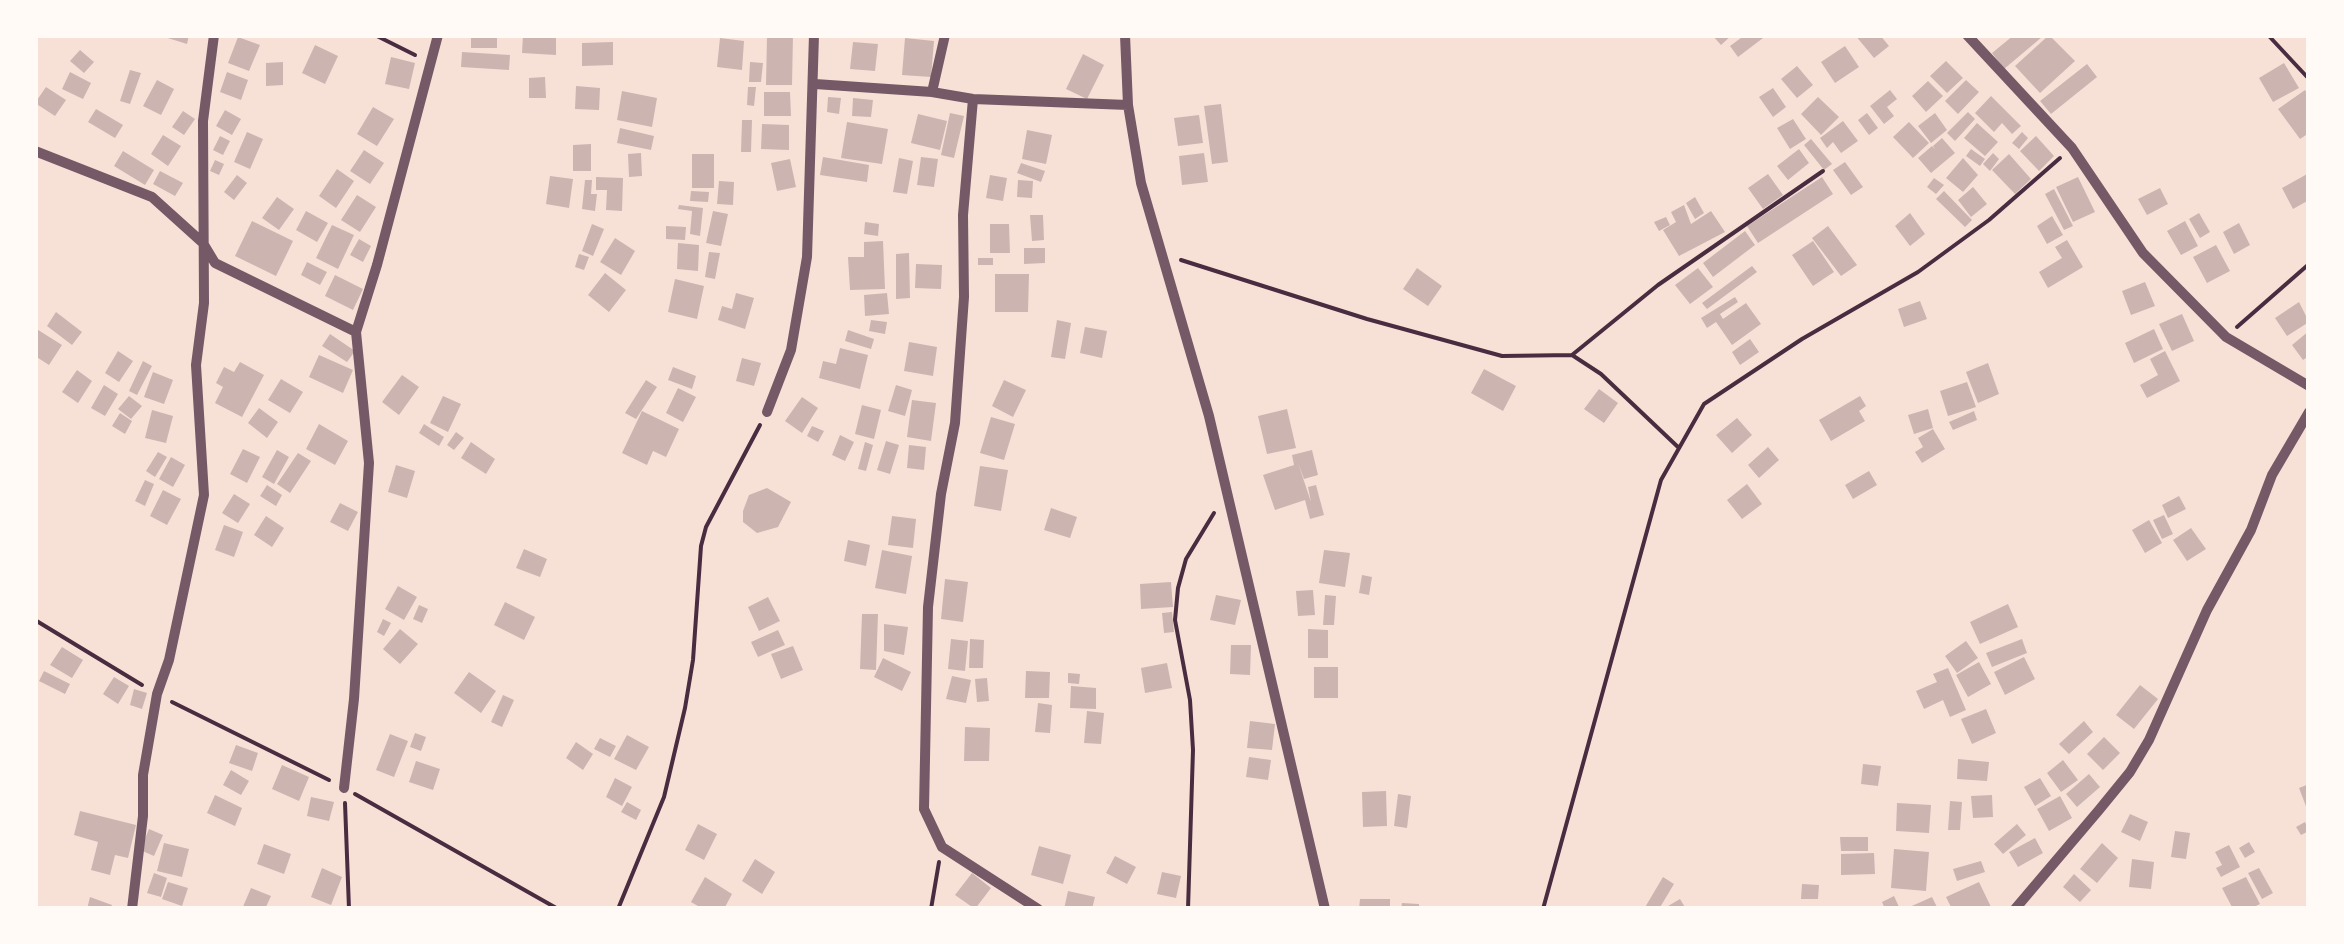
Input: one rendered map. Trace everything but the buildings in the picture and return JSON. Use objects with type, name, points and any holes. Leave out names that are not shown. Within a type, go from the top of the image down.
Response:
[{"type":"street","points":[[132,909],[143,816],[143,775],[156,694],[169,660],[204,495],[196,365],[204,303],[204,121],[214,35]]},
{"type":"street","points":[[344,788],[354,699],[369,463],[356,332],[438,35]]},
{"type":"street","points":[[767,412],[791,350],[807,257],[814,35]]},
{"type":"street","points":[[932,92],[945,35]]},
{"type":"street","points":[[1125,35],[1128,105],[1142,183],[1209,416],[1324,909]]},
{"type":"street","points":[[1967,35],[2072,148],[2143,253],[2226,337],[2309,386]]},
{"type":"street","points":[[815,84],[932,92],[973,99],[1128,105]]},
{"type":"street","points":[[973,99],[963,215],[964,297],[955,423],[941,494],[928,607],[924,809],[942,847],[1038,909]]},
{"type":"street","points":[[35,151],[152,197],[203,243],[215,263],[356,332]]},
{"type":"street","points":[[2016,909],[2099,810],[2149,740],[2207,610],[2251,530],[2272,476],[2309,412]]},
{"type":"path","points":[[375,35],[430,61]]},
{"type":"path","points":[[2268,35],[2309,79]]},
{"type":"path","points":[[1542,909],[1661,480],[1704,404],[1802,340],[1918,272],[1989,220],[2072,148]]},
{"type":"path","points":[[1572,355],[1658,284],[1823,170]]},
{"type":"path","points":[[1162,254],[1367,320],[1502,356],[1572,355],[1601,374],[1678,448]]},
{"type":"path","points":[[2226,337],[2309,264]]},
{"type":"path","points":[[618,909],[664,797],[685,708],[706,528],[767,412]]},
{"type":"path","points":[[1188,909],[1192,750],[1190,700],[1176,620],[1178,588],[1186,560],[1226,492]]},
{"type":"path","points":[[35,620],[156,694],[344,788],[558,909]]},
{"type":"path","points":[[344,788],[349,909]]},
{"type":"path","points":[[931,909],[942,847]]}]
